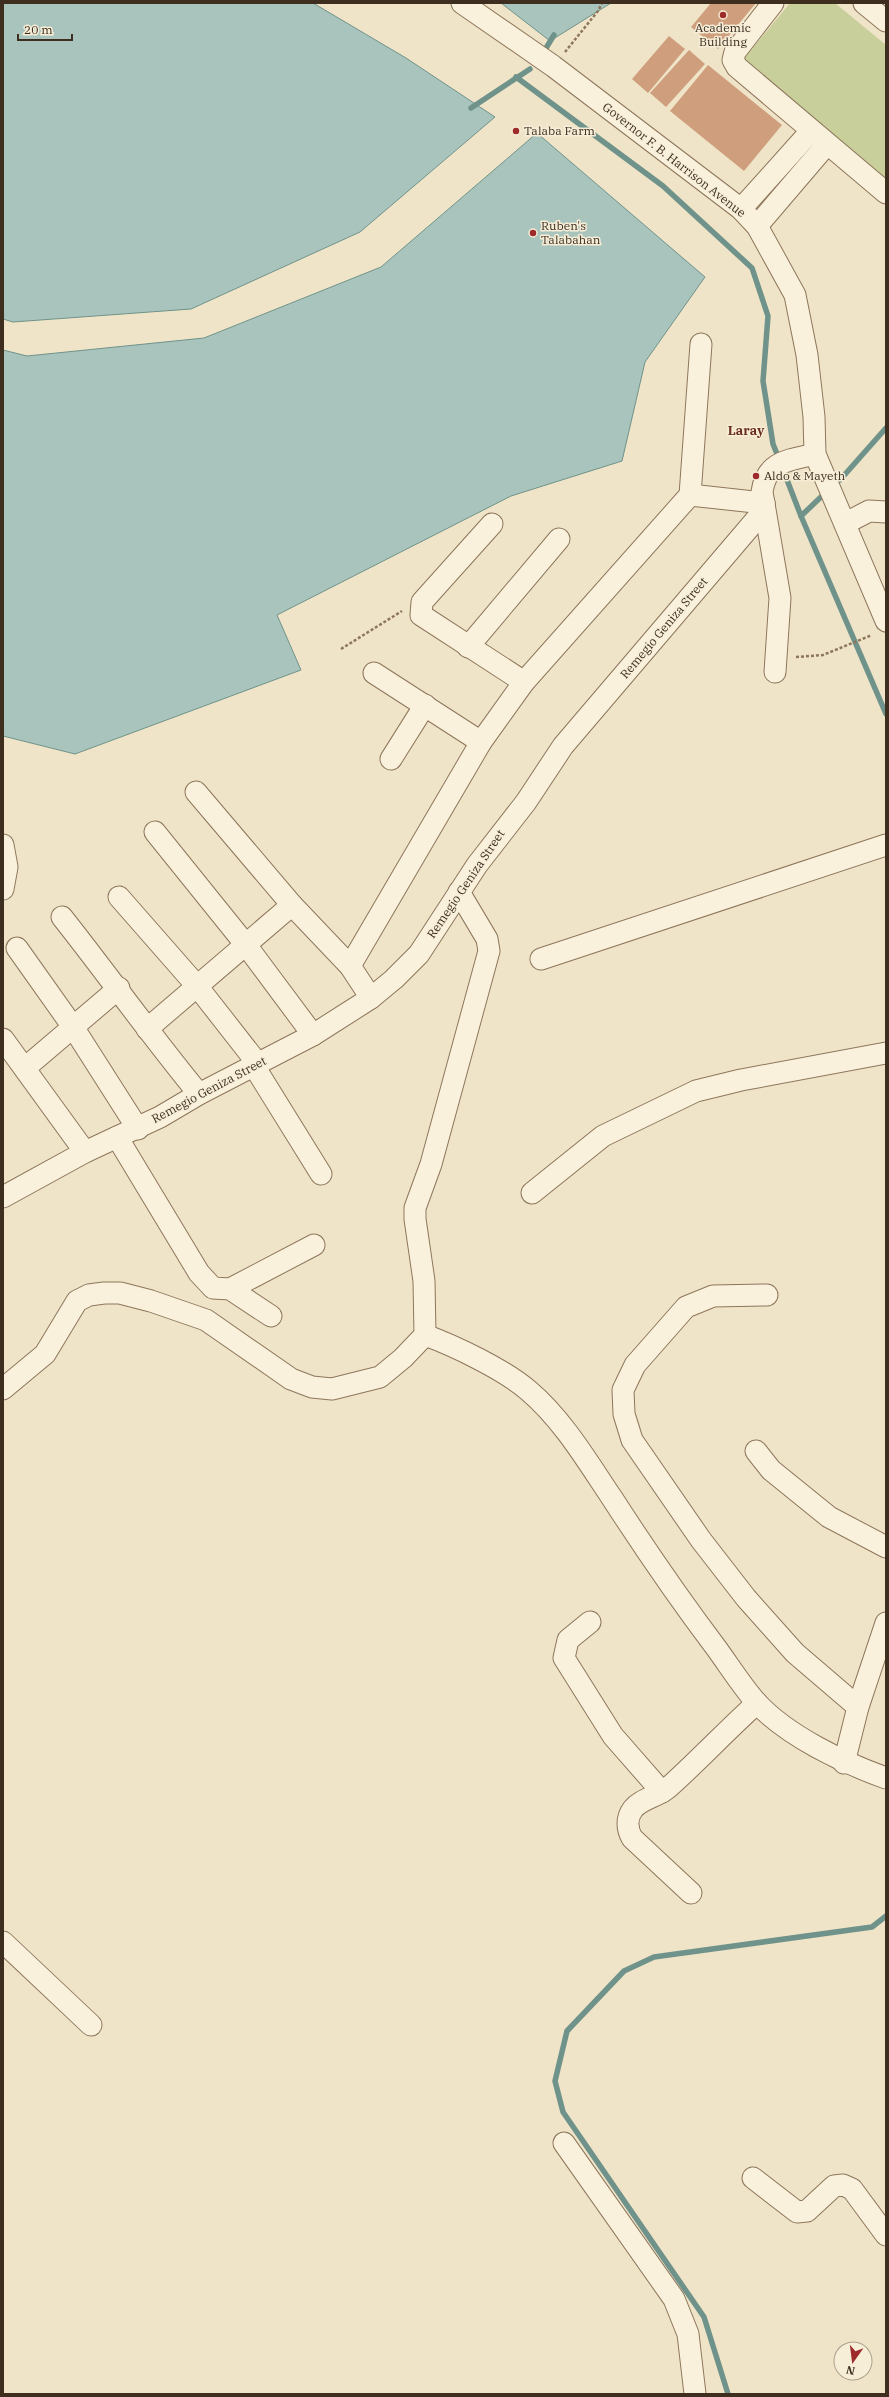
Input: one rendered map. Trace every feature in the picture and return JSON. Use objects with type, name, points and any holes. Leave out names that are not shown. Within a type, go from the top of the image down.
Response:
[{"type":"street","name":"Governor F. B. Harrison Avenue","points":[[462,3],[553,66],[741,210],[757,226],[795,295],[807,355],[814,417],[815,454],[846,524],[883,628]]},
{"type":"street","points":[[773,3],[734,52],[733,60],[736,67],[886,193]]},
{"type":"street","points":[[864,3],[885,17]]},
{"type":"street","points":[[741,210],[811,131]]},
{"type":"street","points":[[757,226],[827,144]]},
{"type":"street","points":[[350,966],[481,742],[524,682],[690,495],[701,344]]},
{"type":"street","name":"Remegio Geniza Street","points":[[3,1197],[85,1152],[138,1129],[199,1094],[312,1035],[371,998],[420,954],[459,892],[564,746],[759,516],[764,503],[764,479],[771,468],[794,459],[815,454]]},
{"type":"street","points":[[690,495],[764,503],[780,598],[775,665]]},
{"type":"street","points":[[846,524],[869,511],[886,512]]},
{"type":"street","points":[[492,524],[422,602],[420,608],[421,614],[468,647],[524,682]]},
{"type":"street","points":[[468,647],[560,539]]},
{"type":"street","points":[[374,673],[481,742]]},
{"type":"street","points":[[391,759],[425,706]]},
{"type":"street","points":[[196,792],[292,905],[350,966],[371,998]]},
{"type":"street","points":[[155,832],[246,945],[312,1035]]},
{"type":"street","points":[[3,845],[7,866],[3,889]]},
{"type":"street","points":[[541,959],[886,845]]},
{"type":"street","points":[[3,1389],[45,1354],[77,1301],[89,1295],[104,1293],[120,1293],[151,1301],[206,1320],[291,1379],[312,1387],[332,1389],[380,1377],[404,1358],[425,1335],[424,1281],[415,1220],[415,1208],[433,1157],[488,951],[487,939],[459,892]]},
{"type":"street","points":[[119,897],[196,986],[256,1065],[321,1174]]},
{"type":"street","points":[[147,1029],[292,905]]},
{"type":"street","points":[[62,917],[118,988],[147,1029],[199,1094]]},
{"type":"street","points":[[17,948],[73,1027],[138,1129]]},
{"type":"street","points":[[25,1068],[118,988]]},
{"type":"street","points":[[3,1039],[85,1152]]},
{"type":"street","points":[[532,1193],[603,1136],[696,1090],[741,1080],[886,1053]]},
{"type":"street","points":[[117,1137],[199,1273],[213,1288],[230,1289],[270,1316]]},
{"type":"street","points":[[230,1289],[314,1245]]},
{"type":"street","points":[[767,1295],[713,1296],[686,1307],[635,1365],[623,1390],[624,1414],[632,1440],[701,1540],[742,1592],[795,1653],[858,1707]]},
{"type":"street","points":[[425,1335],[449,1343],[507,1376],[529,1391],[546,1408],[582,1453],[668,1583],[757,1703],[786,1726],[844,1762],[886,1778]]},
{"type":"street","points":[[756,1451],[771,1470],[829,1517],[886,1547]]},
{"type":"street","points":[[590,1622],[568,1640],[564,1658],[613,1736],[662,1792]]},
{"type":"street","points":[[844,1762],[858,1707],[886,1623]]},
{"type":"street","points":[[691,1894],[632,1838],[628,1830],[632,1810],[640,1802],[662,1792],[757,1703]]},
{"type":"street","points":[[3,1942],[91,2025]]},
{"type":"street","points":[[564,2143],[674,2299],[688,2334],[695,2394]]},
{"type":"street","points":[[753,2178],[797,2212],[807,2211],[834,2186],[843,2185],[852,2189],[886,2234]]},
{"type":"path","points":[[561,56],[598,11],[602,3]]},
{"type":"path","points":[[342,649],[403,611],[420,608]]},
{"type":"path","points":[[775,665],[823,655],[849,645],[883,628]]},
{"type":"green space","points":[[790,3],[835,3],[886,45],[886,181],[741,62]]},
{"type":"water","points":[[3,3],[313,3],[406,58],[495,117],[360,232],[191,309],[13,322],[3,319]]},
{"type":"water","points":[[501,3],[611,3],[550,41]]},
{"type":"water","points":[[537,133],[705,277],[645,362],[622,461],[511,496],[277,615],[301,670],[75,754],[3,736],[3,350],[27,356],[204,338],[381,267]]},
{"type":"building","name":"Academic Building","points":[[711,3],[756,3],[718,49],[691,27]]},
{"type":"building","points":[[669,36],[685,49],[648,93],[632,79]]},
{"type":"building","points":[[689,50],[705,64],[666,107],[650,93]]},
{"type":"building","points":[[708,65],[782,125],[744,171],[670,111]]},
{"type":"waterway","points":[[543,53],[554,35]]},
{"type":"waterway","points":[[471,108],[530,69]]},
{"type":"waterway","points":[[516,77],[663,186],[752,268],[768,316],[763,381],[773,444],[779,459]]},
{"type":"waterway","points":[[840,480],[886,428]]},
{"type":"waterway","points":[[782,467],[801,516],[886,714]]},
{"type":"waterway","points":[[801,516],[822,496]]},
{"type":"waterway","points":[[728,2394],[704,2317],[563,2112],[555,2081],[567,2031],[624,1971],[654,1957],[872,1927],[886,1916]]},
{"type":"place","name":"Academic Building","points":[[723,15]]},
{"type":"place","name":"Talaba Farm","points":[[516,131]]},
{"type":"place","name":"Ruben's Talabahan","points":[[533,233]]},
{"type":"place","name":"Aldo & Mayeth","points":[[756,476]]},
{"type":"district","name":"Laray","points":[[746,430]]}]
